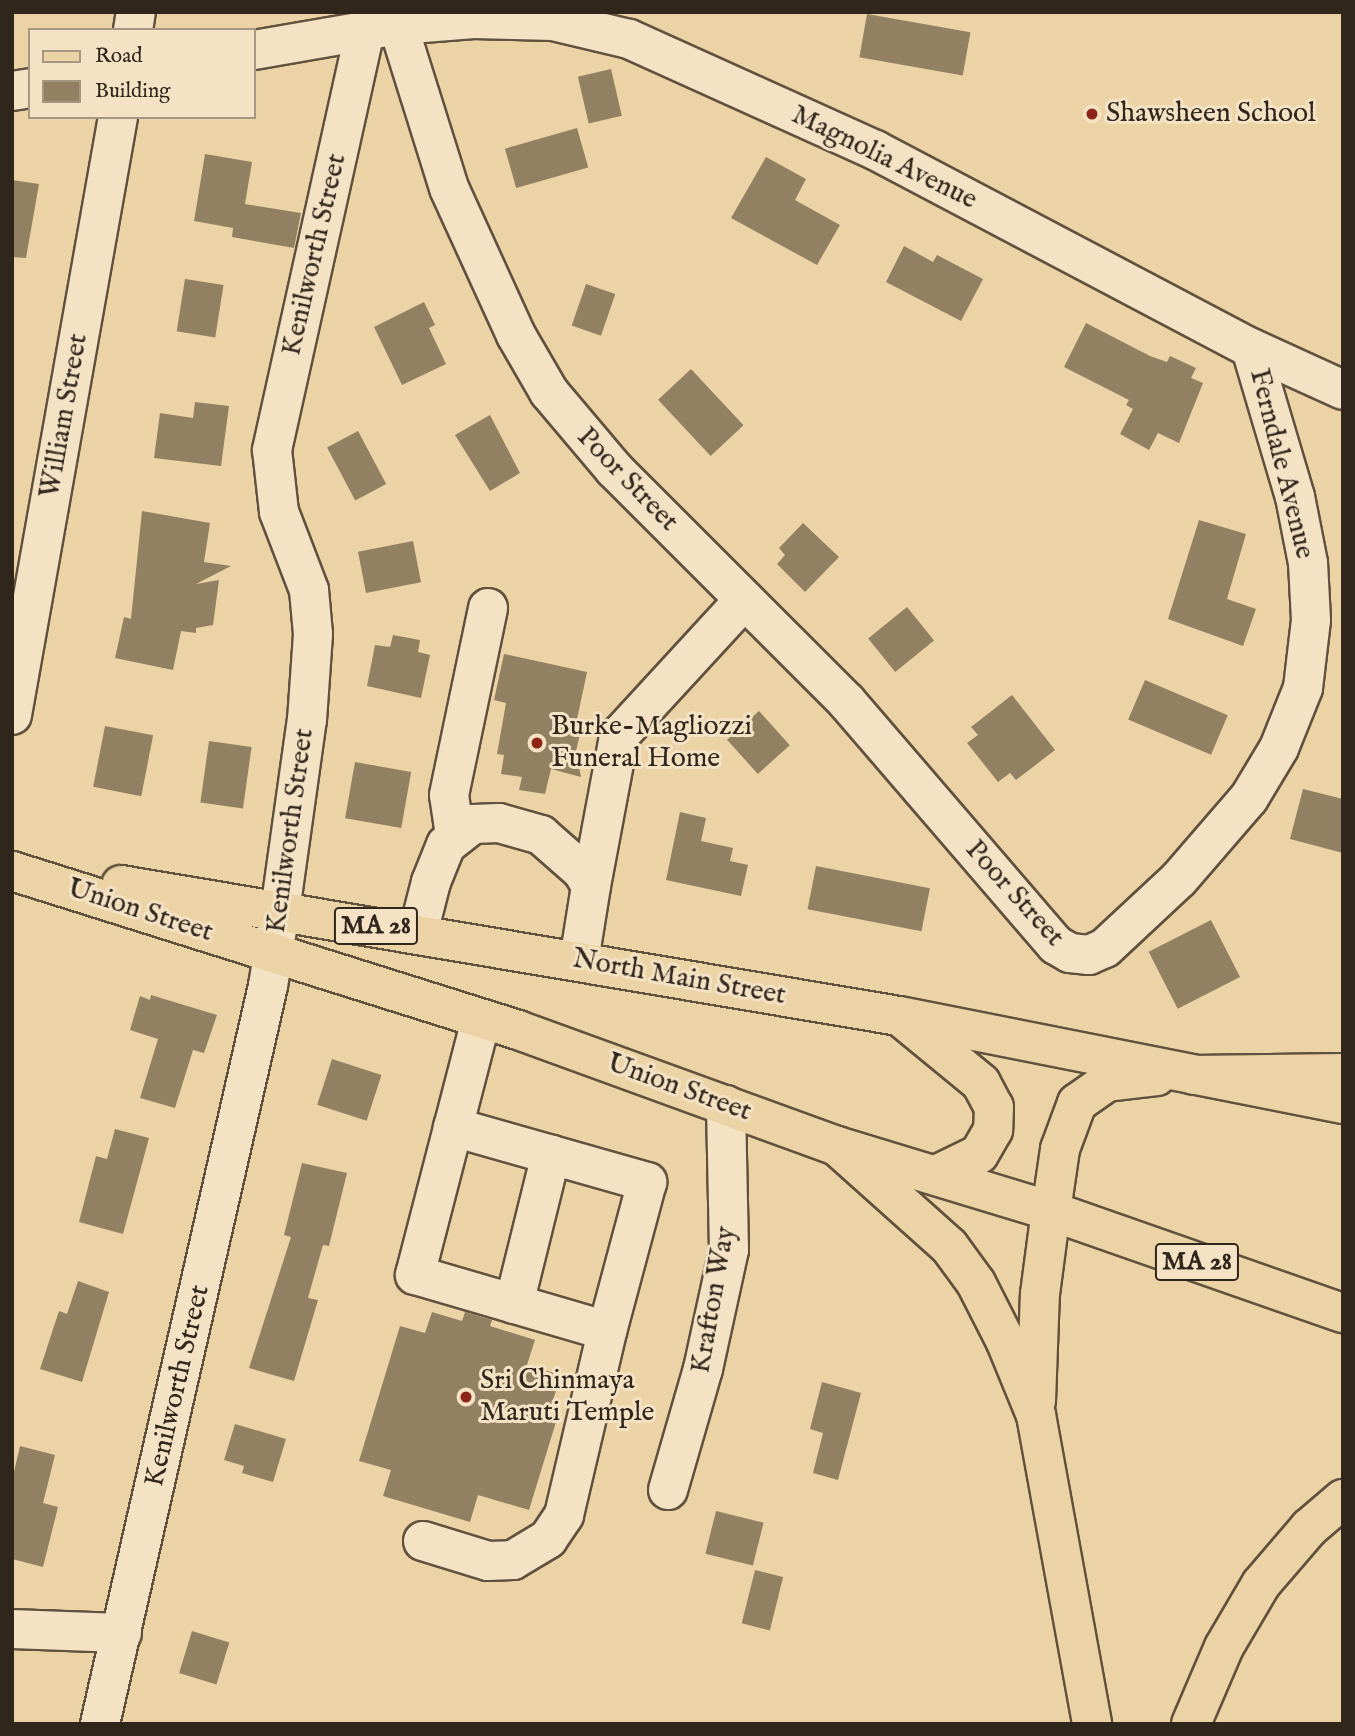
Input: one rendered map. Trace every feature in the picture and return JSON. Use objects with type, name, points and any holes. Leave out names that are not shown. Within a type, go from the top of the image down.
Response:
[{"type":"main road","name":"North Main Street","points":[[12,869],[418,933],[899,1016],[1343,1104]]},
{"type":"main road","name":"Union Street","points":[[12,869],[481,1019],[837,1146],[1051,1212],[1343,1312]]},
{"type":"main road","points":[[899,1016],[981,1083],[994,1107],[993,1130],[979,1154],[936,1175]]},
{"type":"main road","points":[[1092,1724],[1036,1415],[1040,1294],[1066,1125],[1084,1096],[1126,1076],[1343,1073]]},
{"type":"main road","points":[[837,1146],[955,1255],[990,1308],[1036,1415]]},
{"type":"main road","points":[[1191,1724],[1224,1647],[1261,1584],[1309,1528],[1343,1499]]},
{"type":"street","name":"Magnolia Avenue","points":[[382,27],[474,19],[616,22],[875,150],[1251,348],[1343,390]]},
{"type":"street","points":[[256,50],[382,27]]},
{"type":"street","name":"Poor Street","points":[[382,27],[449,188],[516,335],[549,392],[614,469],[846,701],[1056,946],[1084,955]]},
{"type":"street","name":"Kenilworth Street","points":[[100,1724],[274,953],[307,720],[313,634],[309,590],[279,512],[272,450],[382,27]]},
{"type":"street","name":"William Street","points":[[12,715],[118,119]]},
{"type":"street","name":"Ferndale Avenue","points":[[1084,955],[1105,948],[1179,879],[1250,798],[1279,748],[1303,688],[1311,620],[1307,553],[1292,484],[1251,348]]},
{"type":"street","points":[[579,961],[619,736],[744,600]]},
{"type":"street","points":[[455,835],[449,795],[488,608]]},
{"type":"street","points":[[418,933],[439,858],[455,835],[473,824],[487,822],[525,827],[559,846],[591,886]]},
{"type":"street","points":[[481,1019],[415,1275],[607,1331]]},
{"type":"street","name":"Krafton Way","points":[[668,1490],[703,1369],[729,1250],[726,1105]]},
{"type":"street","points":[[423,1541],[488,1560],[513,1560],[548,1539],[564,1515],[607,1331],[647,1182],[453,1127]]},
{"type":"street","points":[[514,1304],[551,1154]]},
{"type":"street","points":[[12,1629],[122,1633]]},
{"type":"building","points":[[867,14],[970,32],[963,76],[859,57]]},
{"type":"building","points":[[611,69],[622,116],[589,123],[578,77]]},
{"type":"building","points":[[577,128],[588,167],[516,188],[505,149]]},
{"type":"building","points":[[205,154],[252,162],[245,204],[301,213],[294,248],[232,237],[233,228],[194,221]]},
{"type":"building","points":[[766,157],[806,179],[795,200],[840,225],[817,265],[731,218]]},
{"type":"building","points":[[12,180],[39,184],[26,258],[12,257]]},
{"type":"building","points":[[904,246],[933,262],[937,255],[983,279],[961,321],[886,282]]},
{"type":"building","points":[[185,279],[224,285],[215,337],[177,331]]},
{"type":"building","points":[[586,284],[615,294],[601,336],[572,326]]},
{"type":"building","points":[[424,302],[435,325],[429,328],[446,364],[402,385],[374,327]]},
{"type":"building","points":[[1086,323],[1150,356],[1167,362],[1170,356],[1196,368],[1191,378],[1203,383],[1179,443],[1158,433],[1149,450],[1120,434],[1133,409],[1126,405],[1129,400],[1064,367]]},
{"type":"building","points":[[691,369],[744,425],[711,456],[658,400]]},
{"type":"building","points":[[195,402],[229,406],[221,466],[154,458],[160,413],[193,418]]},
{"type":"building","points":[[490,415],[520,473],[490,491],[455,435]]},
{"type":"building","points":[[358,431],[386,484],[355,500],[327,447]]},
{"type":"building","points":[[142,511],[210,523],[204,562],[231,566],[196,584],[219,580],[213,625],[196,628],[196,633],[181,631],[173,670],[115,658],[124,617],[131,619]]},
{"type":"building","points":[[1199,520],[1246,534],[1227,599],[1256,609],[1243,646],[1168,619]]},
{"type":"building","points":[[803,523],[839,557],[805,592],[777,564],[785,555],[779,548]]},
{"type":"building","points":[[413,541],[421,582],[366,593],[358,552]]},
{"type":"building","points":[[907,607],[934,640],[895,672],[868,638]]},
{"type":"building","points":[[393,635],[420,640],[418,652],[430,655],[421,698],[367,686],[375,645],[390,647]]},
{"type":"building","points":[[504,654],[587,672],[575,729],[581,730],[576,751],[581,777],[551,769],[545,794],[519,790],[522,777],[501,774],[504,755],[497,754],[506,703],[494,700]]},
{"type":"building","points":[[1145,680],[1228,715],[1211,755],[1128,720]]},
{"type":"building","points":[[1012,695],[1055,750],[1016,780],[1010,773],[998,782],[967,743],[978,735],[971,727]]},
{"type":"building","points":[[759,711],[790,745],[758,774],[727,740]]},
{"type":"building","points":[[105,726],[153,735],[141,796],[93,787]]},
{"type":"building","points":[[209,741],[252,747],[243,808],[200,802]]},
{"type":"building","points":[[355,762],[411,772],[401,828],[345,818]]},
{"type":"building","points":[[1303,789],[1343,799],[1343,853],[1290,839]]},
{"type":"building","points":[[680,812],[706,818],[701,841],[733,848],[730,861],[748,865],[741,896],[666,880]]},
{"type":"building","points":[[816,866],[930,888],[921,931],[808,909]]},
{"type":"building","points":[[1211,920],[1240,977],[1178,1009],[1149,952]]},
{"type":"building","points":[[151,995],[217,1015],[204,1053],[193,1050],[175,1108],[140,1098],[158,1039],[130,1030],[140,996],[150,1000]]},
{"type":"building","points":[[332,1059],[381,1075],[367,1121],[317,1105]]},
{"type":"building","points":[[115,1129],[149,1138],[123,1234],[79,1222],[96,1156],[107,1159]]},
{"type":"building","points":[[302,1163],[347,1173],[329,1246],[323,1245],[308,1298],[318,1300],[294,1381],[249,1368],[291,1237],[284,1235]]},
{"type":"building","points":[[78,1281],[109,1292],[82,1382],[40,1369],[59,1311],[67,1314]]},
{"type":"building","name":"Sri Chinmaya Maruti Temple","points":[[432,1312],[462,1321],[465,1312],[492,1320],[490,1326],[535,1340],[527,1365],[561,1375],[547,1419],[556,1422],[529,1510],[478,1495],[470,1522],[383,1496],[391,1470],[359,1461],[400,1326],[425,1333]]},
{"type":"building","points":[[822,1382],[861,1393],[838,1480],[813,1473],[823,1433],[810,1429]]},
{"type":"building","points":[[235,1424],[286,1439],[273,1482],[242,1473],[244,1466],[224,1460]]},
{"type":"building","points":[[20,1446],[55,1455],[43,1503],[58,1507],[43,1567],[12,1559],[12,1480]]},
{"type":"building","points":[[716,1511],[764,1523],[753,1566],[705,1554]]},
{"type":"building","points":[[755,1570],[783,1577],[770,1630],[742,1623]]},
{"type":"building","points":[[192,1631],[229,1642],[216,1684],[179,1673]]},
{"type":"place","name":"Shawsheen School","points":[[1092,114]]},
{"type":"place","name":"Burke-Magliozzi Funeral Home","points":[[537,743]]},
{"type":"place","name":"Sri Chinmaya Maruti Temple","points":[[466,1397]]}]
